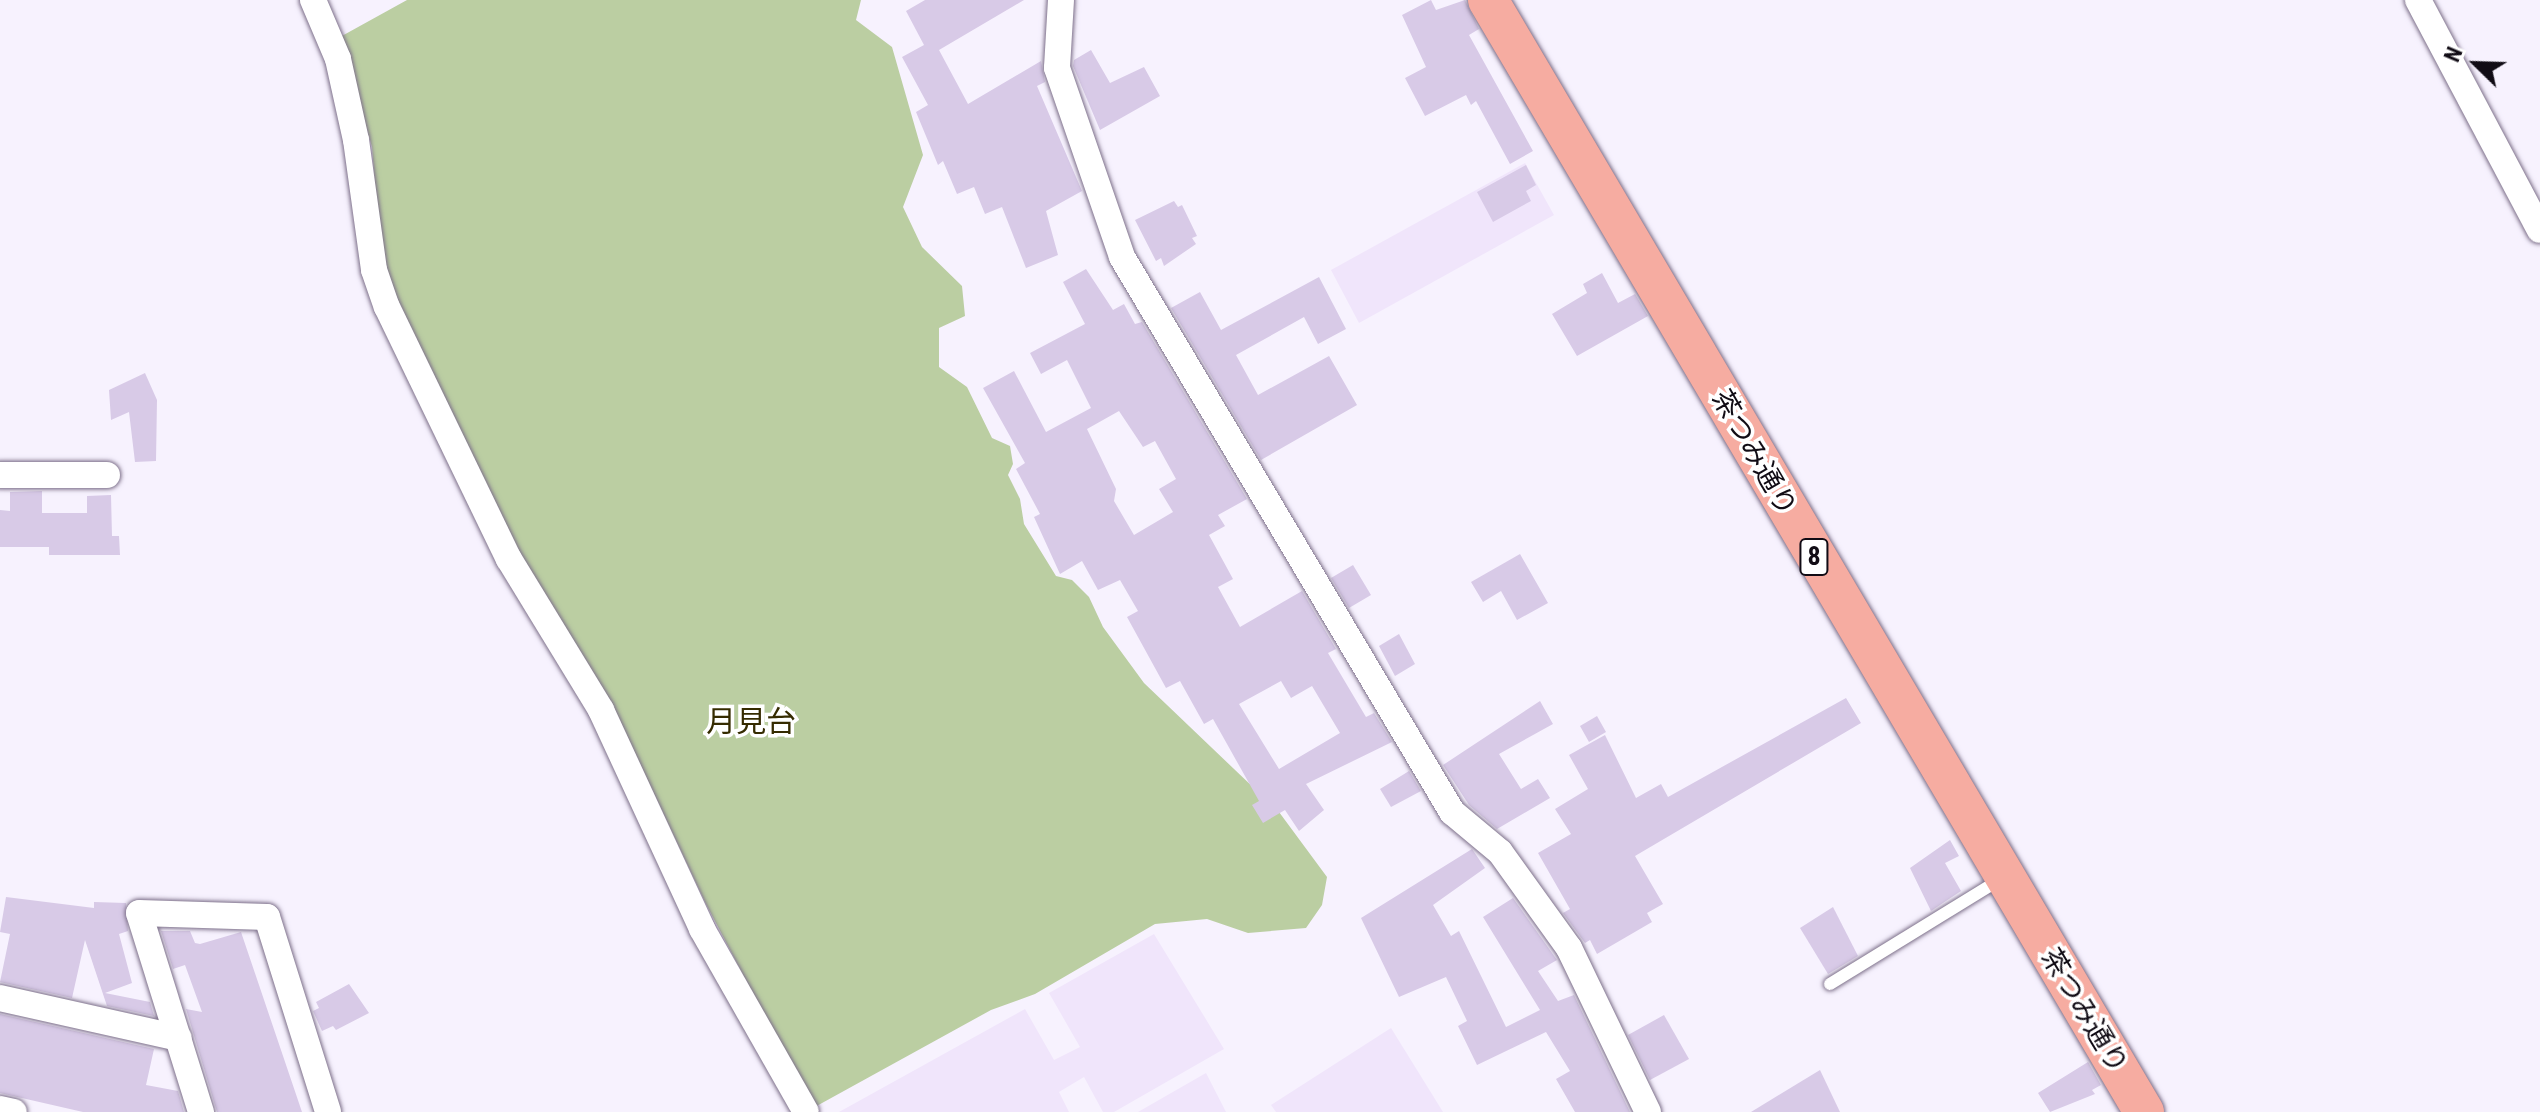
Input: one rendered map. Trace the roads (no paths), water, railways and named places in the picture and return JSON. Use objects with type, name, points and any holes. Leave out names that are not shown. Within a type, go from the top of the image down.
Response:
[{"type":"main road","name":"茶つみ通り","points":[[1488,0],[2136,1109]]},
{"type":"street","points":[[313,0],[338,59],[356,140],[374,270],[387,307],[509,559],[601,710],[702,929],[806,1112]]},
{"type":"street","points":[[1061,0],[1057,68],[1122,257],[1452,812],[1500,852],[1569,948],[1648,1112]]},
{"type":"street","points":[[2418,0],[2540,230]]},
{"type":"street","points":[[0,475],[107,475]]},
{"type":"street","points":[[201,1112],[139,913],[267,917],[328,1112]]},
{"type":"street","points":[[0,998],[179,1038]]},
{"type":"street","points":[[0,1109],[14,1112]]},
{"type":"lane","points":[[1830,984],[2003,877]]},
{"type":"district","name":"月見台","points":[[751,722]]}]
